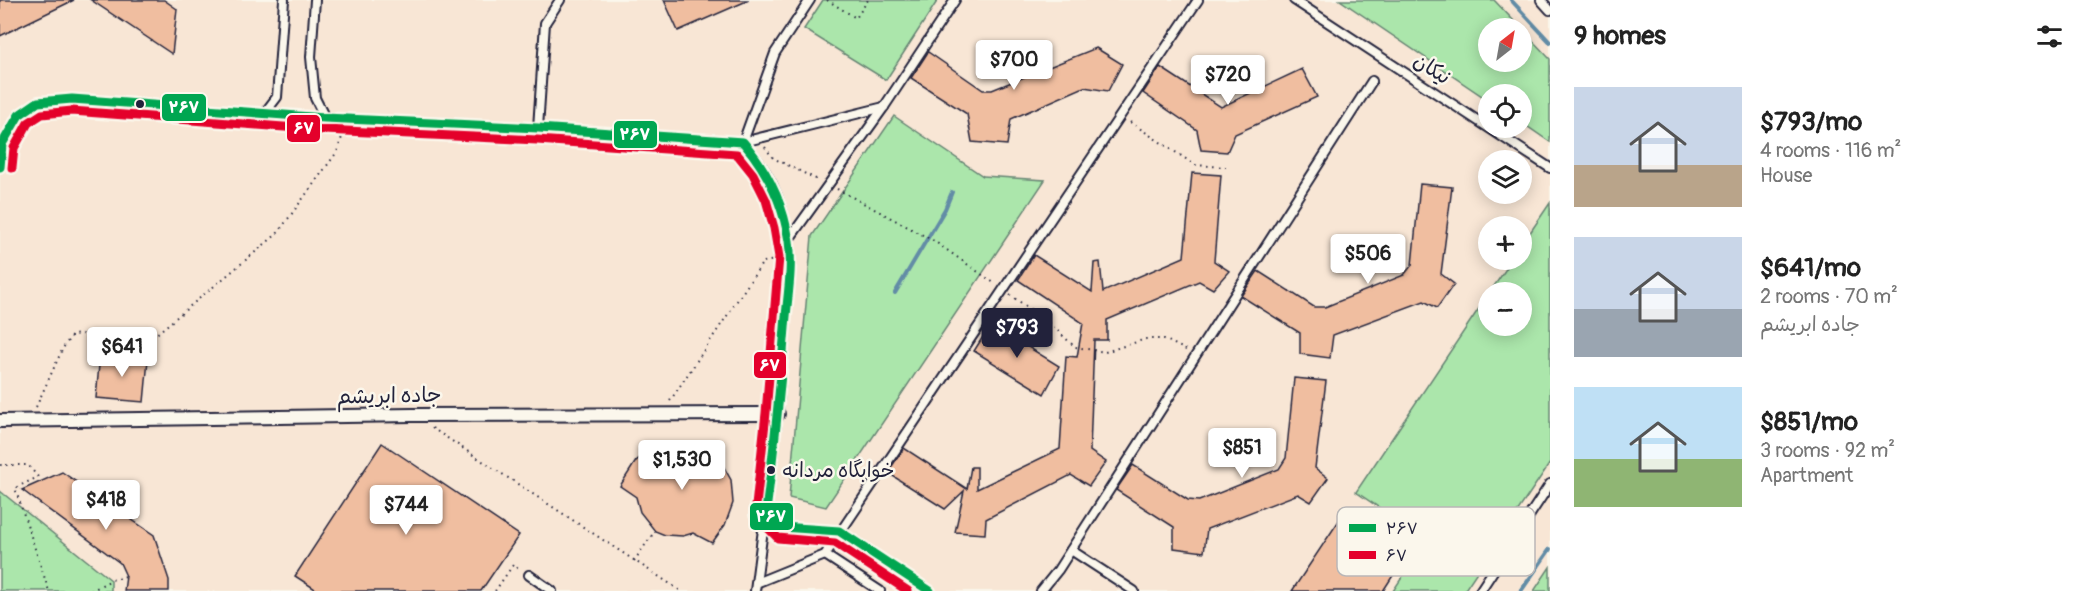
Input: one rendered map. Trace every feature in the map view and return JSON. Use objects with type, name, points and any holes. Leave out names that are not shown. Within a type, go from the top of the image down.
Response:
[{"type":"street","name":"جاده ابریشم","points":[[0,421],[388,415],[778,414]]},
{"type":"lane","points":[[264,114],[277,97],[284,0]]},
{"type":"lane","points":[[315,0],[311,57],[315,98],[325,118]]},
{"type":"lane","points":[[537,128],[545,23],[560,0]]},
{"type":"lane","points":[[743,142],[775,53],[810,0]]},
{"type":"lane","points":[[789,238],[884,107],[955,0]]},
{"type":"lane","points":[[756,587],[825,555],[1198,0]]},
{"type":"lane","name":"نیکان","points":[[1294,0],[1550,168]]},
{"type":"lane","points":[[1541,0],[1550,10]]},
{"type":"lane","points":[[1041,591],[1071,550],[1372,81]]},
{"type":"lane","points":[[0,167],[3,144],[19,115],[38,102],[72,99],[325,118],[537,128],[743,142],[884,107]]},
{"type":"lane","points":[[743,142],[756,156],[773,182],[789,238],[791,257],[778,414],[756,587]]},
{"type":"lane","points":[[1535,507],[1550,484]]},
{"type":"lane","points":[[766,511],[782,527],[839,531],[930,591]]},
{"type":"lane","points":[[1071,550],[1134,591]]},
{"type":"lane","points":[[825,555],[880,591]]},
{"type":"lane","points":[[529,575],[552,591]]},
{"type":"lane","points":[[1480,591],[1490,576]]},
{"type":"path","points":[[827,0],[856,18],[868,0]]},
{"type":"path","points":[[1120,116],[1195,165],[1226,167]]},
{"type":"path","points":[[29,422],[63,348],[72,335],[97,333],[129,339],[154,336],[277,234],[336,152],[348,119]]},
{"type":"path","points":[[909,227],[934,241],[1047,321],[1075,347],[1105,352],[1146,339],[1164,339],[1196,356]]},
{"type":"path","points":[[662,413],[764,262],[791,257]]},
{"type":"path","points":[[432,428],[681,591]]},
{"type":"path","points":[[0,465],[28,465],[38,477],[15,488],[49,591]]},
{"type":"path","points":[[634,561],[655,531]]},
{"type":"path","points":[[495,591],[513,565],[529,575]]},
{"type":"path","points":[[91,591],[111,580],[126,576]]},
{"type":"shaded area","points":[[0,0],[1550,0],[1550,591],[0,591]]},
{"type":"green space","points":[[823,0],[938,0],[886,80],[804,29]]},
{"type":"green space","points":[[1340,0],[1494,0],[1511,18],[1478,18],[1478,72],[1532,72],[1532,40],[1550,59],[1550,142],[1532,130],[1532,84],[1478,84],[1478,93]]},
{"type":"green space","points":[[894,116],[983,176],[1045,180],[826,507],[789,498],[812,236]]},
{"type":"green space","points":[[1550,203],[1550,463],[1520,507],[1378,507],[1356,492],[1478,310],[1478,336],[1532,336],[1532,282],[1497,282],[1505,270],[1532,270],[1532,230]]},
{"type":"green space","points":[[0,491],[111,580],[111,591],[0,591]]},
{"type":"green space","points":[[1550,567],[1550,591],[1534,591]]},
{"type":"green space","points":[[1403,576],[1474,576],[1464,591],[1393,591]]},
{"type":"building","points":[[0,0],[74,0],[0,36]]},
{"type":"building","points":[[91,0],[164,0],[177,9],[172,54]]},
{"type":"building","points":[[664,0],[749,0],[678,31]]},
{"type":"building","points":[[1096,48],[1122,64],[1108,91],[1084,87],[1011,119],[1007,145],[972,142],[967,114],[911,78],[928,52],[983,90],[992,90]]},
{"type":"building","points":[[1160,67],[1221,107],[1302,69],[1317,97],[1235,134],[1227,152],[1201,150],[1197,130],[1143,93]]},
{"type":"building","points":[[1192,173],[1221,175],[1214,261],[1229,271],[1213,289],[1199,281],[1107,320],[1107,340],[1094,340],[1090,451],[1106,462],[1089,486],[1071,475],[986,519],[985,534],[955,532],[964,491],[945,509],[888,473],[892,466],[904,448],[967,489],[971,467],[977,467],[977,489],[1060,449],[1066,356],[1077,357],[1083,323],[1018,280],[1034,255],[1092,292],[1094,263],[1100,262],[1103,292],[1184,257]]},
{"type":"building","points":[[1420,184],[1452,187],[1441,274],[1454,284],[1437,308],[1424,301],[1333,335],[1330,358],[1300,354],[1300,333],[1241,296],[1258,271],[1314,307],[1325,307],[1404,275],[1412,265]]},
{"type":"building","points":[[991,324],[1059,366],[1044,394],[974,351]]},
{"type":"building","points":[[100,354],[148,360],[144,402],[96,398]]},
{"type":"building","points":[[1294,378],[1326,381],[1315,468],[1328,478],[1311,502],[1298,494],[1207,529],[1204,552],[1174,548],[1174,527],[1116,490],[1133,465],[1188,500],[1199,501],[1279,469],[1286,458]]},
{"type":"building","points":[[382,443],[519,535],[481,591],[318,591],[295,576]]},
{"type":"building","points":[[668,444],[686,444],[705,450],[721,462],[731,480],[733,503],[725,525],[712,543],[693,533],[683,536],[665,535],[655,531],[640,512],[636,497],[620,486],[636,461],[651,449]]},
{"type":"building","points":[[62,472],[154,535],[169,580],[169,591],[124,591],[126,576],[120,563],[22,490]]},
{"type":"building","points":[[1337,524],[1337,576],[1393,576],[1383,591],[1292,591]]},
{"type":"waterway","points":[[1511,0],[1550,42]]},
{"type":"waterway","points":[[895,293],[945,209],[952,192]]},
{"type":"waterway","points":[[1535,571],[1550,549]]},
{"type":"waterway","points":[[1521,591],[1531,576]]},
{"type":"transit line","name":"۲۶۷","points":[[0,167],[2,144],[19,115],[38,102],[72,99],[325,118],[538,128],[743,142],[760,164],[773,188],[783,214],[790,252],[781,374],[766,511],[782,527],[839,531],[930,591]]},
{"type":"transit line","name":"۶۷","points":[[12,168],[14,148],[28,123],[42,114],[72,111],[324,130],[537,140],[737,154],[753,174],[766,200],[779,257],[755,515],[778,538],[835,543],[908,591]]},
{"type":"place","name":"خوابگاه مردانه","points":[[771,470]]}]
